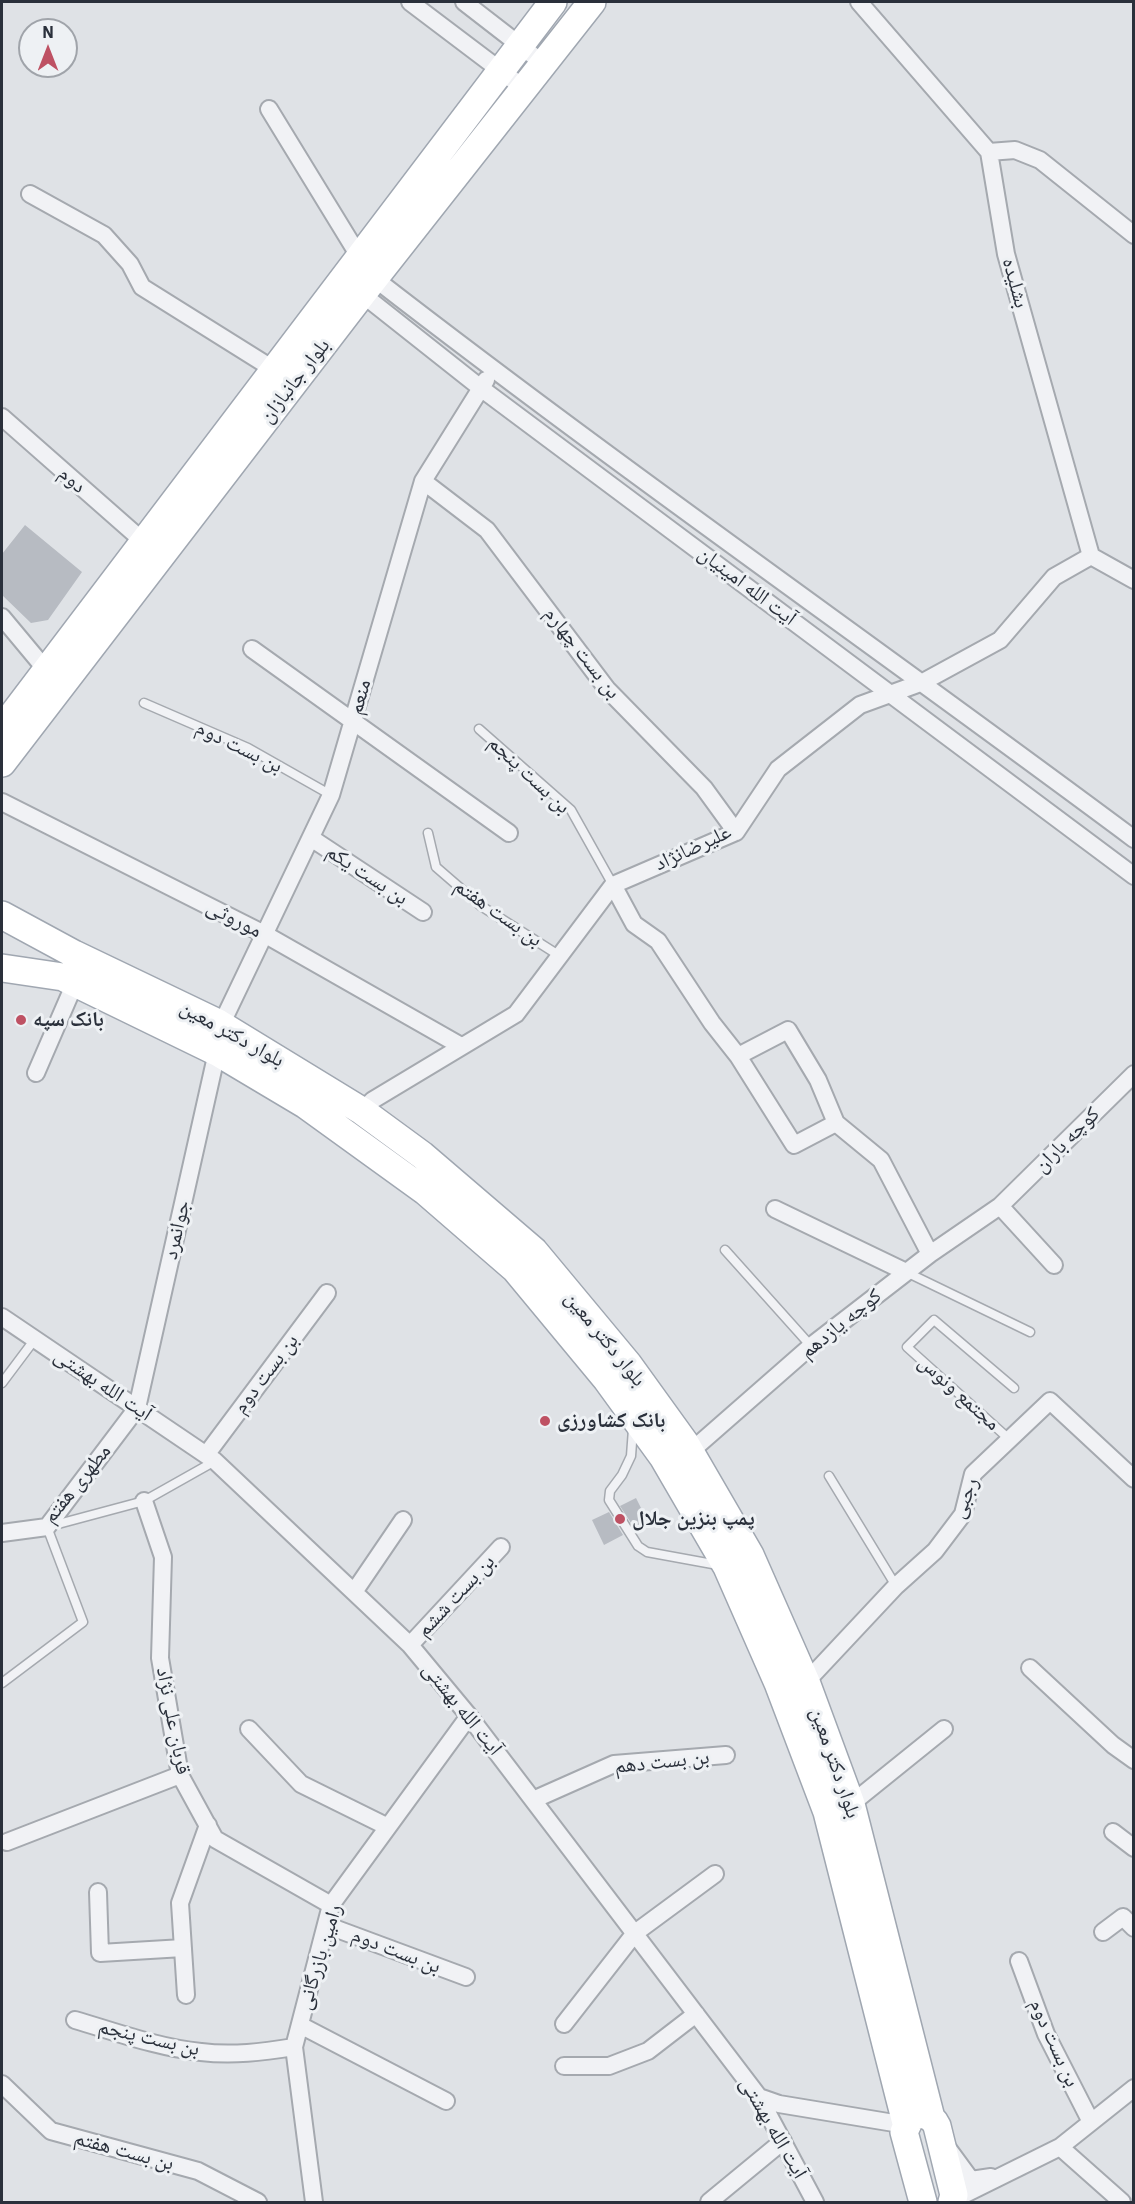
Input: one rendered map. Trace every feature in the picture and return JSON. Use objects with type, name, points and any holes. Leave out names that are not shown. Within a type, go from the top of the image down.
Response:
[{"type":"main road","name":"بلوار جانبازان","points":[[2,763],[54,678],[144,542],[553,2]]},
{"type":"main road","name":"بلوار جانبازان","points":[[2,729],[54,678],[592,2]]},
{"type":"main road","name":"بلوار دکتر معین","points":[[2,915],[74,954],[221,1025],[362,1111],[422,1155],[534,1251],[628,1364],[690,1452],[750,1555],[806,1682],[851,1804],[921,2126]]},
{"type":"main road","name":"بلوار دکتر معین","points":[[2,968],[63,977],[217,1052],[306,1105],[425,1191],[515,1269],[607,1380],[663,1457],[727,1567],[778,1683],[827,1812],[921,2126]]},
{"type":"main road","points":[[923,2202],[904,2132],[921,2126],[952,2201]]},
{"type":"street","points":[[410,2],[525,89]]},
{"type":"street","points":[[464,2],[544,64]]},
{"type":"street","points":[[859,2],[989,152],[1015,150],[1040,160],[1134,235]]},
{"type":"street","points":[[269,109],[359,256]]},
{"type":"street","name":"بشلیده","points":[[989,152],[1006,254],[1091,556]]},
{"type":"street","points":[[30,194],[105,235],[130,264],[142,286],[273,369]]},
{"type":"street","name":"آیت الله امینیان","points":[[368,286],[492,369],[923,682],[1134,839]]},
{"type":"street","name":"آیت الله امینیان","points":[[368,286],[482,389],[1134,876]]},
{"type":"street","name":"منعم","points":[[221,1025],[331,795],[423,481],[482,389],[492,369]]},
{"type":"street","name":"دوم","points":[[2,417],[144,542]]},
{"type":"street","name":"بن بست چهارم","points":[[423,481],[488,530],[607,689],[704,788],[736,832]]},
{"type":"street","points":[[1091,556],[1134,580]]},
{"type":"street","name":"علیرضانژاد","points":[[362,1111],[373,1100],[516,1014],[613,885],[736,832],[778,769],[860,705],[923,682],[1000,640],[1054,578],[1091,556]]},
{"type":"street","points":[[2,617],[54,678]]},
{"type":"street","points":[[252,649],[509,833]]},
{"type":"street","name":"موروثی","points":[[2,802],[266,935],[461,1046]]},
{"type":"street","name":"بن بست یکم","points":[[311,838],[423,912]]},
{"type":"street","points":[[613,885],[634,924],[658,941],[712,1023],[738,1056],[794,1145],[836,1123]]},
{"type":"street","points":[[36,1073],[75,983]]},
{"type":"street","points":[[738,1056],[788,1030],[818,1080],[836,1123],[881,1160],[930,1254]]},
{"type":"street","name":"جوانمرد","points":[[137,1408],[217,1052]]},
{"type":"street","name":"کوچه باران","points":[[1000,1206],[1134,1074]]},
{"type":"street","points":[[1000,1206],[1054,1265]]},
{"type":"street","name":"کوچه یازدهم","points":[[690,1452],[811,1346],[930,1254],[1000,1206]]},
{"type":"street","points":[[775,1209],[906,1272]]},
{"type":"street","name":"بن بست دوم","points":[[211,1458],[327,1293]]},
{"type":"street","name":"آیت الله بهشتی","points":[[2,1317],[211,1458],[410,1645],[469,1716],[637,1933],[759,2097],[815,2202]]},
{"type":"street","name":"رجبی","points":[[806,1682],[896,1586],[935,1551],[963,1514],[973,1474],[1050,1401],[1134,1479]]},
{"type":"street","name":"مطهری هفتم","points":[[2,1533],[47,1527],[137,1408]]},
{"type":"street","name":"قربان علی نژاد","points":[[144,1501],[163,1557],[160,1658],[180,1775],[215,1839],[331,1905]]},
{"type":"street","points":[[354,1592],[403,1520]]},
{"type":"street","name":"بن بست ششم","points":[[410,1645],[501,1547]]},
{"type":"street","points":[[1030,1668],[1113,1745],[1134,1760]]},
{"type":"street","name":"رامین بازرگانی","points":[[314,2202],[294,2047],[331,1905],[469,1716]]},
{"type":"street","points":[[249,1729],[301,1784],[388,1827]]},
{"type":"street","points":[[851,1804],[944,1729]]},
{"type":"street","name":"بن بست دهم","points":[[533,1800],[614,1764],[726,1755]]},
{"type":"street","points":[[8,1842],[180,1775]]},
{"type":"street","points":[[186,1995],[180,1903],[208,1826]]},
{"type":"street","points":[[1113,1832],[1134,1848]]},
{"type":"street","points":[[564,2024],[637,1933],[715,1874]]},
{"type":"street","points":[[98,1892],[100,1953],[183,1948]]},
{"type":"street","points":[[1103,1932],[1123,1917],[1134,1928]]},
{"type":"street","name":"بن بست دوم","points":[[326,1924],[466,1977]]},
{"type":"street","name":"بن بست دوم","points":[[1019,1961],[1046,2034],[1091,2122]]},
{"type":"street","points":[[564,2066],[609,2066],[648,2051],[696,2014]]},
{"type":"street","name":"بن بست پنجم","points":[[75,2020],[161,2045],[202,2052],[252,2054],[294,2047]]},
{"type":"street","points":[[300,2025],[446,2102]]},
{"type":"street","name":"بن بست هفتم","points":[[2,2084],[51,2131],[198,2171],[258,2202]]},
{"type":"street","points":[[952,2201],[1060,2147],[1134,2088]]},
{"type":"street","points":[[759,2097],[779,2104],[921,2126],[971,2181],[1010,2174]]},
{"type":"street","points":[[709,2202],[783,2141]]},
{"type":"street","points":[[1060,2147],[1122,2202]]},
{"type":"lane","name":"بن بست دوم","points":[[144,703],[248,748],[331,795]]},
{"type":"lane","name":"بن بست پنجم","points":[[479,729],[571,810],[613,885]]},
{"type":"lane","name":"بن بست هفتم","points":[[428,833],[436,867],[481,906],[560,956]]},
{"type":"lane","points":[[725,1250],[811,1346]]},
{"type":"lane","points":[[906,1272],[1029,1332]]},
{"type":"lane","name":"مجتمع ونوس","points":[[1009,1439],[907,1347],[934,1320],[1014,1388]]},
{"type":"lane","points":[[2,1383],[35,1339]]},
{"type":"lane","points":[[632,1414],[634,1437],[631,1456],[622,1475],[610,1491],[609,1500],[620,1519],[638,1546],[647,1552],[727,1567]]},
{"type":"lane","points":[[2,1683],[82,1622],[47,1527],[144,1501],[211,1458]]},
{"type":"lane","points":[[829,1476],[896,1586]]},
{"type":"building","points":[[25,525],[82,572],[48,620],[31,623],[2,595],[2,554]]},
{"type":"building","points":[[636,1498],[648,1522],[635,1529],[620,1506]]},
{"type":"building","points":[[609,1512],[623,1535],[604,1545],[592,1520]]},
{"type":"place","name":"بانک سپه","points":[[21,1020]]},
{"type":"place","name":"بانک کشاورزی","points":[[545,1421]]},
{"type":"place","name":"پمپ بنزین جلال","points":[[620,1519]]}]
